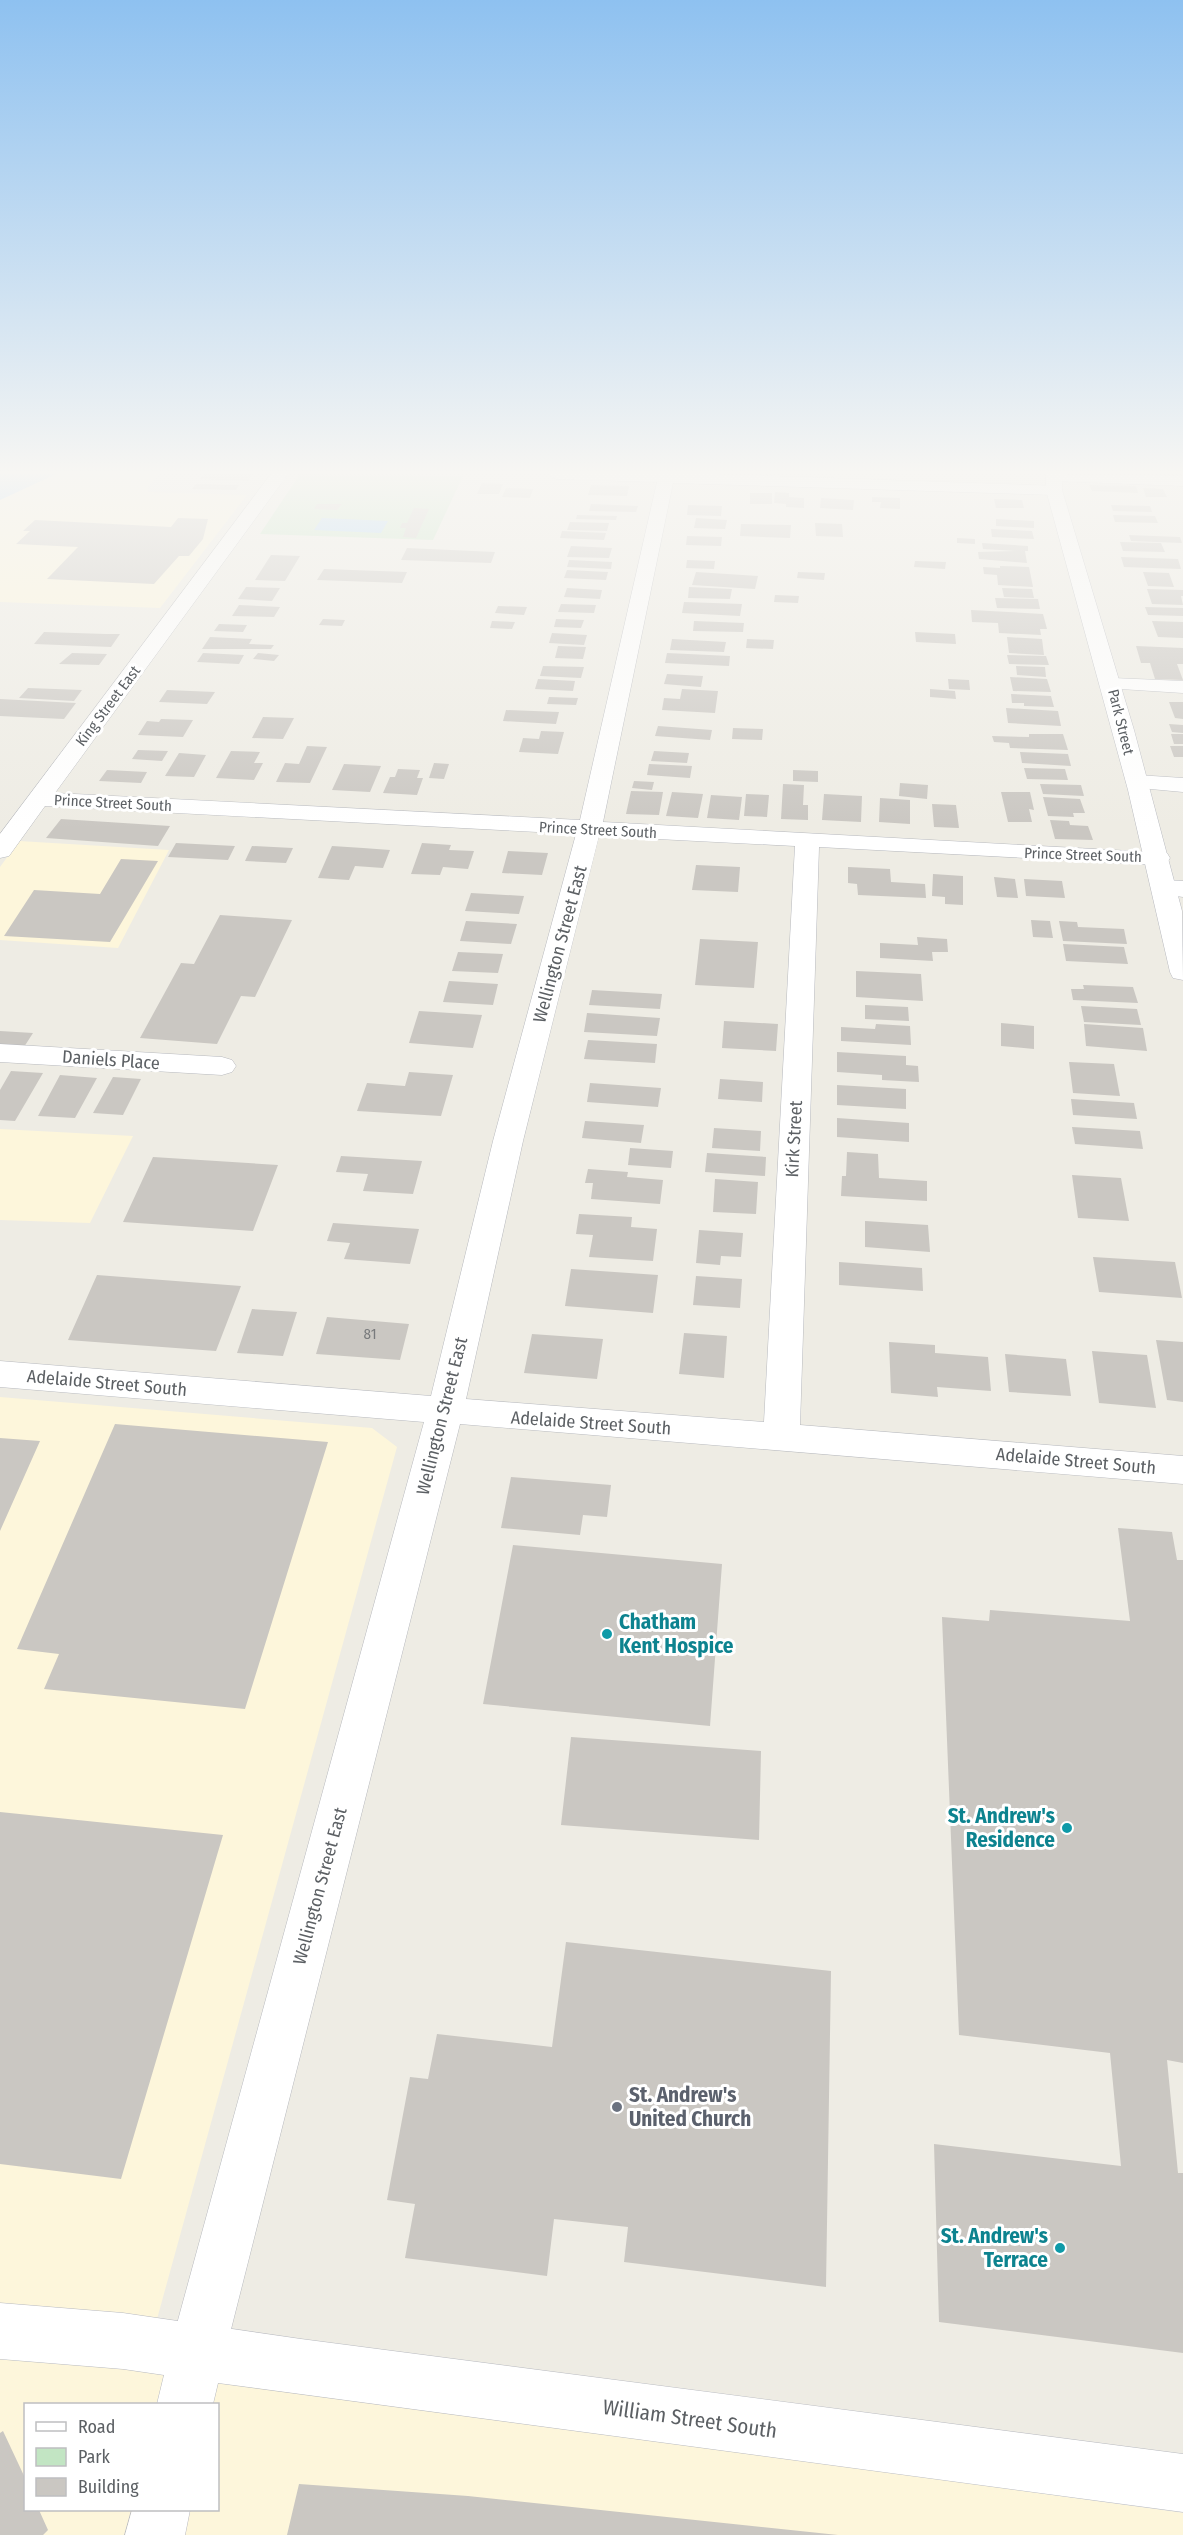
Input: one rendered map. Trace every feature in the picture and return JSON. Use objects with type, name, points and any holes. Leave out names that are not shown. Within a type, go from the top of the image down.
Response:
[{"type":"street","name":"King Street East","points":[[0,851],[192,592]]},
{"type":"street","name":"Wellington Street East","points":[[191,2379],[445,1411],[508,1141],[590,829],[642,592]]},
{"type":"street","name":"Park Street","points":[[1086,592],[1158,858],[1174,888],[1183,972]]},
{"type":"street","points":[[1112,684],[1183,687]]},
{"type":"street","points":[[1137,782],[1183,784]]},
{"type":"street","name":"Prince Street South","points":[[38,800],[1158,858]]},
{"type":"street","name":"Kirk Street","points":[[781,1438],[807,841]]},
{"type":"street","name":"Daniels Place","points":[[0,1053],[222,1066]]},
{"type":"street","name":"Adelaide Street South","points":[[0,1374],[1183,1470]]},
{"type":"street","name":"William Street South","points":[[0,2331],[123,2341],[191,2379],[1183,2483]]},
{"type":"street","points":[[155,2535],[161,2511]]},
{"type":"shaded area","points":[[0,592],[172,592],[160,608],[0,602]]},
{"type":"shaded area","points":[[19,841],[169,850],[118,948],[0,940],[0,867]]},
{"type":"shaded area","points":[[0,1129],[133,1136],[90,1223],[0,1220]]},
{"type":"shaded area","points":[[0,1397],[372,1428],[397,1447],[143,2370],[1183,2513],[1183,2535],[0,2535]]},
{"type":"building","points":[[242,592],[277,592],[272,601],[238,599]]},
{"type":"building","points":[[566,592],[601,592],[600,599],[564,597]]},
{"type":"building","points":[[689,592],[731,592],[730,599],[688,598]]},
{"type":"building","points":[[1003,592],[1033,592],[1034,598],[1004,597]]},
{"type":"building","points":[[1148,592],[1183,592],[1181,596],[1183,605],[1152,604]]},
{"type":"building","points":[[775,595],[799,596],[798,603],[774,602]]},
{"type":"building","points":[[995,598],[1038,599],[1040,609],[997,608]]},
{"type":"building","points":[[684,602],[742,604],[740,616],[682,613]]},
{"type":"building","points":[[561,604],[596,605],[594,613],[558,612]]},
{"type":"building","points":[[239,605],[280,607],[274,617],[232,616]]},
{"type":"building","points":[[498,606],[527,607],[524,615],[495,613]]},
{"type":"building","points":[[1145,607],[1183,608],[1183,616],[1148,615]]},
{"type":"building","points":[[971,610],[1043,614],[1047,629],[1040,629],[1041,635],[999,633],[998,623],[972,622]]},
{"type":"building","points":[[323,619],[345,620],[342,626],[319,625]]},
{"type":"building","points":[[556,619],[584,620],[581,628],[554,627]]},
{"type":"building","points":[[492,621],[515,622],[512,629],[490,628]]},
{"type":"building","points":[[694,621],[744,623],[743,632],[693,631]]},
{"type":"building","points":[[1152,621],[1183,622],[1183,638],[1158,637]]},
{"type":"building","points":[[219,624],[247,625],[243,632],[214,631]]},
{"type":"building","points":[[44,632],[120,634],[111,647],[34,644]]},
{"type":"building","points":[[915,632],[955,634],[956,644],[916,642]]},
{"type":"building","points":[[552,633],[587,635],[584,645],[549,643]]},
{"type":"building","points":[[210,637],[252,639],[249,644],[274,645],[271,649],[202,649]]},
{"type":"building","points":[[1007,637],[1042,639],[1044,655],[1009,653]]},
{"type":"building","points":[[672,639],[726,642],[724,652],[670,650]]},
{"type":"building","points":[[747,639],[774,640],[773,649],[746,648]]},
{"type":"building","points":[[558,646],[586,647],[583,659],[555,658]]},
{"type":"building","points":[[1136,646],[1183,648],[1183,664],[1177,664],[1183,680],[1155,679],[1150,663],[1141,663]]},
{"type":"building","points":[[72,653],[107,654],[99,665],[59,664]]},
{"type":"building","points":[[203,653],[244,655],[239,664],[197,662]]},
{"type":"building","points":[[258,653],[279,655],[274,661],[253,659]]},
{"type":"building","points":[[667,653],[730,656],[729,666],[665,663]]},
{"type":"building","points":[[1007,655],[1046,656],[1049,665],[1009,664]]},
{"type":"building","points":[[543,666],[584,667],[581,678],[540,676]]},
{"type":"building","points":[[1016,666],[1045,667],[1046,677],[1017,675]]},
{"type":"building","points":[[667,674],[703,676],[701,687],[664,684]]},
{"type":"building","points":[[1010,677],[1047,679],[1051,692],[1013,691]]},
{"type":"building","points":[[538,679],[575,681],[573,691],[535,689]]},
{"type":"building","points":[[948,679],[969,680],[970,690],[949,689]]},
{"type":"building","points":[[28,688],[82,690],[74,701],[19,698]]},
{"type":"building","points":[[682,689],[718,691],[715,713],[662,710],[664,698],[680,699]]},
{"type":"building","points":[[930,689],[955,691],[956,699],[930,697]]},
{"type":"building","points":[[167,690],[215,692],[207,704],[159,702]]},
{"type":"building","points":[[1011,694],[1051,696],[1054,707],[1024,706],[1024,703],[1012,703]]},
{"type":"building","points":[[549,697],[578,698],[576,705],[547,704]]},
{"type":"building","points":[[0,699],[76,703],[64,719],[0,716]]},
{"type":"building","points":[[1169,702],[1183,702],[1183,719],[1175,718]]},
{"type":"building","points":[[1006,708],[1058,711],[1061,726],[1008,723]]},
{"type":"building","points":[[506,710],[559,712],[556,724],[503,721]]},
{"type":"building","points":[[263,717],[294,718],[283,739],[252,738]]},
{"type":"building","points":[[161,719],[193,720],[183,737],[138,735],[147,721],[159,722]]},
{"type":"building","points":[[1169,724],[1183,725],[1183,733],[1172,732]]},
{"type":"building","points":[[658,726],[712,730],[710,740],[655,736]]},
{"type":"building","points":[[733,728],[763,729],[762,740],[732,739]]},
{"type":"building","points":[[541,731],[564,732],[558,754],[519,752],[523,738],[539,739]]},
{"type":"building","points":[[1029,734],[1063,734],[1068,750],[1010,748],[1009,743],[994,742],[992,736],[1029,737]]},
{"type":"building","points":[[1171,734],[1183,734],[1183,744],[1174,744]]},
{"type":"building","points":[[307,746],[327,747],[310,783],[276,782],[285,763],[299,764]]},
{"type":"building","points":[[1170,746],[1183,746],[1183,757],[1174,757]]},
{"type":"building","points":[[138,750],[168,751],[162,761],[132,759]]},
{"type":"building","points":[[231,751],[260,752],[254,763],[263,763],[254,780],[216,778]]},
{"type":"building","points":[[654,751],[689,753],[687,763],[651,761]]},
{"type":"building","points":[[1020,752],[1068,754],[1071,766],[1022,763]]},
{"type":"building","points":[[179,753],[206,755],[194,777],[165,776]]},
{"type":"building","points":[[434,763],[449,764],[444,779],[429,778]]},
{"type":"building","points":[[344,764],[381,766],[370,792],[332,790]]},
{"type":"building","points":[[649,764],[692,766],[690,778],[647,775]]},
{"type":"building","points":[[1024,768],[1065,769],[1068,780],[1027,779]]},
{"type":"building","points":[[398,769],[420,770],[417,778],[423,778],[417,795],[383,793],[390,777],[395,777]]},
{"type":"building","points":[[107,770],[147,772],[141,783],[99,781]]},
{"type":"building","points":[[793,770],[818,771],[818,782],[793,781]]},
{"type":"building","points":[[634,781],[654,782],[652,790],[632,788]]},
{"type":"building","points":[[900,783],[928,785],[927,799],[899,796]]},
{"type":"building","points":[[783,784],[804,785],[803,805],[808,805],[808,820],[781,819]]},
{"type":"building","points":[[1040,784],[1081,785],[1084,796],[1043,794]]},
{"type":"building","points":[[631,791],[663,792],[659,815],[626,814]]},
{"type":"building","points":[[672,792],[703,794],[698,818],[666,816]]},
{"type":"building","points":[[1001,792],[1030,792],[1034,810],[1029,809],[1032,822],[1008,822]]},
{"type":"building","points":[[746,794],[769,795],[767,817],[744,816]]},
{"type":"building","points":[[824,794],[862,796],[861,822],[822,820]]},
{"type":"building","points":[[711,795],[742,797],[739,820],[707,818]]},
{"type":"building","points":[[1043,797],[1080,799],[1085,813],[1073,813],[1074,817],[1048,816]]},
{"type":"building","points":[[880,798],[910,800],[910,824],[879,822]]},
{"type":"building","points":[[932,804],[956,805],[959,828],[934,827]]},
{"type":"building","points":[[61,819],[170,826],[158,846],[46,838]]},
{"type":"building","points":[[1050,820],[1069,821],[1070,825],[1088,826],[1093,840],[1055,839]]},
{"type":"building","points":[[176,843],[235,846],[228,860],[168,857]]},
{"type":"building","points":[[422,843],[451,845],[449,850],[474,851],[468,869],[443,867],[440,875],[411,874]]},
{"type":"building","points":[[252,846],[293,848],[286,863],[245,861]]},
{"type":"building","points":[[332,846],[390,850],[383,868],[355,866],[349,880],[318,878]]},
{"type":"building","points":[[508,851],[548,853],[542,875],[502,873]]},
{"type":"building","points":[[121,859],[158,861],[110,942],[4,936],[34,890],[100,894]]},
{"type":"building","points":[[696,865],[740,867],[738,892],[692,890]]},
{"type":"building","points":[[848,867],[890,869],[891,882],[925,884],[926,898],[858,895],[857,884],[848,883]]},
{"type":"building","points":[[933,874],[963,876],[963,905],[945,904],[945,897],[932,896]]},
{"type":"building","points":[[994,877],[1015,879],[1018,898],[997,897]]},
{"type":"building","points":[[1024,879],[1062,881],[1065,898],[1026,896]]},
{"type":"building","points":[[471,893],[524,896],[519,914],[465,911]]},
{"type":"building","points":[[220,915],[292,920],[255,997],[241,996],[217,1044],[140,1038],[181,963],[194,964]]},
{"type":"building","points":[[1031,920],[1050,921],[1053,938],[1033,937]]},
{"type":"building","points":[[466,921],[517,924],[511,944],[460,941]]},
{"type":"building","points":[[1059,921],[1077,922],[1078,927],[1124,929],[1127,944],[1063,941]]},
{"type":"building","points":[[917,937],[947,939],[948,952],[932,952],[933,961],[880,958],[880,943],[918,945]]},
{"type":"building","points":[[700,939],[758,942],[754,988],[695,985]]},
{"type":"building","points":[[1063,944],[1124,947],[1128,964],[1066,961]]},
{"type":"building","points":[[458,952],[503,954],[498,973],[452,971]]},
{"type":"building","points":[[856,971],[921,974],[923,1001],[856,997]]},
{"type":"building","points":[[449,981],[498,984],[493,1005],[443,1002]]},
{"type":"building","points":[[1083,985],[1133,987],[1138,1003],[1073,1000],[1071,989],[1084,989]]},
{"type":"building","points":[[592,990],[662,994],[660,1009],[589,1005]]},
{"type":"building","points":[[865,1005],[908,1007],[909,1021],[865,1019]]},
{"type":"building","points":[[1081,1006],[1137,1009],[1141,1025],[1084,1022]]},
{"type":"building","points":[[419,1011],[482,1015],[473,1048],[409,1043]]},
{"type":"building","points":[[587,1013],[660,1018],[657,1036],[584,1032]]},
{"type":"building","points":[[724,1021],[778,1024],[776,1051],[722,1048]]},
{"type":"building","points":[[1001,1023],[1034,1026],[1034,1049],[1001,1046]]},
{"type":"building","points":[[876,1024],[910,1026],[911,1045],[841,1041],[841,1027],[875,1029]]},
{"type":"building","points":[[1084,1024],[1143,1028],[1147,1051],[1086,1046]]},
{"type":"building","points":[[0,1031],[33,1033],[24,1047],[0,1045]]},
{"type":"building","points":[[588,1040],[657,1044],[655,1063],[584,1059]]},
{"type":"building","points":[[837,1052],[906,1056],[906,1065],[918,1066],[919,1082],[882,1080],[882,1075],[837,1072]]},
{"type":"building","points":[[1069,1062],[1114,1064],[1120,1096],[1073,1093]]},
{"type":"building","points":[[11,1071],[43,1073],[15,1121],[0,1120],[0,1090]]},
{"type":"building","points":[[409,1072],[453,1075],[441,1116],[357,1111],[367,1083],[405,1086]]},
{"type":"building","points":[[60,1075],[97,1078],[75,1118],[38,1116]]},
{"type":"building","points":[[113,1077],[141,1079],[123,1115],[93,1113]]},
{"type":"building","points":[[720,1079],[763,1082],[762,1102],[718,1099]]},
{"type":"building","points":[[590,1083],[661,1088],[658,1107],[587,1102]]},
{"type":"building","points":[[837,1085],[906,1089],[906,1109],[837,1105]]},
{"type":"building","points":[[1071,1099],[1134,1103],[1137,1119],[1073,1115]]},
{"type":"building","points":[[837,1118],[909,1123],[909,1142],[837,1137]]},
{"type":"building","points":[[585,1121],[644,1125],[641,1143],[582,1138]]},
{"type":"building","points":[[1072,1127],[1140,1131],[1143,1149],[1075,1144]]},
{"type":"building","points":[[714,1128],[761,1131],[760,1151],[712,1148]]},
{"type":"building","points":[[630,1148],[673,1151],[671,1168],[628,1165]]},
{"type":"building","points":[[847,1152],[878,1154],[879,1178],[927,1181],[927,1201],[841,1196],[842,1176],[846,1176]]},
{"type":"building","points":[[707,1153],[766,1157],[765,1176],[705,1172]]},
{"type":"building","points":[[341,1156],[422,1161],[413,1194],[363,1191],[368,1174],[336,1172]]},
{"type":"building","points":[[153,1157],[278,1165],[253,1231],[123,1222]]},
{"type":"building","points":[[588,1169],[628,1172],[627,1177],[663,1180],[660,1204],[591,1199],[593,1183],[585,1183]]},
{"type":"building","points":[[1072,1175],[1121,1178],[1129,1221],[1078,1218]]},
{"type":"building","points":[[715,1179],[758,1182],[756,1214],[713,1212]]},
{"type":"building","points":[[579,1214],[632,1217],[631,1227],[657,1229],[653,1261],[589,1257],[593,1235],[576,1234]]},
{"type":"building","points":[[865,1221],[928,1225],[930,1252],[865,1247]]},
{"type":"building","points":[[333,1223],[419,1229],[410,1264],[344,1259],[350,1243],[327,1241]]},
{"type":"building","points":[[699,1230],[743,1233],[741,1257],[721,1256],[720,1265],[696,1263]]},
{"type":"building","points":[[1093,1257],[1175,1262],[1182,1298],[1099,1292]]},
{"type":"building","points":[[839,1262],[922,1268],[923,1291],[839,1285]]},
{"type":"building","points":[[571,1269],[658,1275],[653,1313],[565,1306]]},
{"type":"building","points":[[97,1275],[241,1286],[216,1351],[68,1340]]},
{"type":"building","points":[[696,1276],[742,1279],[740,1308],[693,1305]]},
{"type":"building","points":[[252,1309],[297,1312],[283,1356],[237,1353]]},
{"type":"building","points":[[327,1317],[409,1324],[400,1360],[316,1354]]},
{"type":"building","points":[[684,1333],[727,1336],[724,1378],[679,1374]]},
{"type":"building","points":[[532,1334],[603,1339],[597,1379],[524,1373]]},
{"type":"building","points":[[1156,1340],[1183,1342],[1183,1402],[1167,1400]]},
{"type":"building","points":[[889,1342],[935,1345],[935,1353],[988,1357],[991,1391],[937,1387],[938,1397],[891,1393]]},
{"type":"building","points":[[1092,1351],[1147,1355],[1156,1408],[1099,1403]]},
{"type":"building","points":[[1005,1354],[1066,1359],[1071,1396],[1009,1392]]},
{"type":"building","points":[[115,1424],[328,1442],[245,1709],[44,1689],[59,1654],[17,1649]]},
{"type":"building","points":[[0,1438],[40,1441],[0,1531]]},
{"type":"building","points":[[511,1477],[611,1485],[607,1517],[583,1515],[580,1535],[501,1528]]},
{"type":"building","name":"St. Andrew's Residence","points":[[1118,1528],[1172,1532],[1177,1560],[1183,1560],[1183,2063],[1167,2060],[1178,2173],[1183,2173],[1183,2353],[939,2322],[934,2144],[1121,2166],[1110,2053],[959,2035],[942,1617],[989,1621],[990,1610],[1130,1621]]},
{"type":"building","name":"Chatham Kent Hospice","points":[[513,1545],[722,1564],[710,1726],[483,1704]]},
{"type":"building","points":[[571,1737],[761,1751],[759,1840],[561,1825]]},
{"type":"building","points":[[0,1812],[223,1835],[121,2179],[0,2164]]},
{"type":"building","name":"St. Andrew's United Church","points":[[566,1942],[831,1971],[826,2287],[624,2262],[628,2227],[554,2219],[547,2276],[405,2258],[415,2204],[387,2200],[410,2077],[428,2079],[437,2034],[552,2047]]},
{"type":"building","points":[[3,2431],[24,2476],[24,2511],[39,2511],[48,2530],[43,2535],[0,2535],[0,2433]]},
{"type":"building","points":[[299,2484],[468,2496],[838,2535],[287,2535]]},
{"type":"place","name":"Chatham Kent Hospice","points":[[607,1634]]},
{"type":"place","name":"St. Andrew's Residence","points":[[1067,1828]]},
{"type":"place","name":"St. Andrew's United Church","points":[[617,2107]]},
{"type":"place","name":"St. Andrew's Terrace","points":[[1060,2248]]}]
